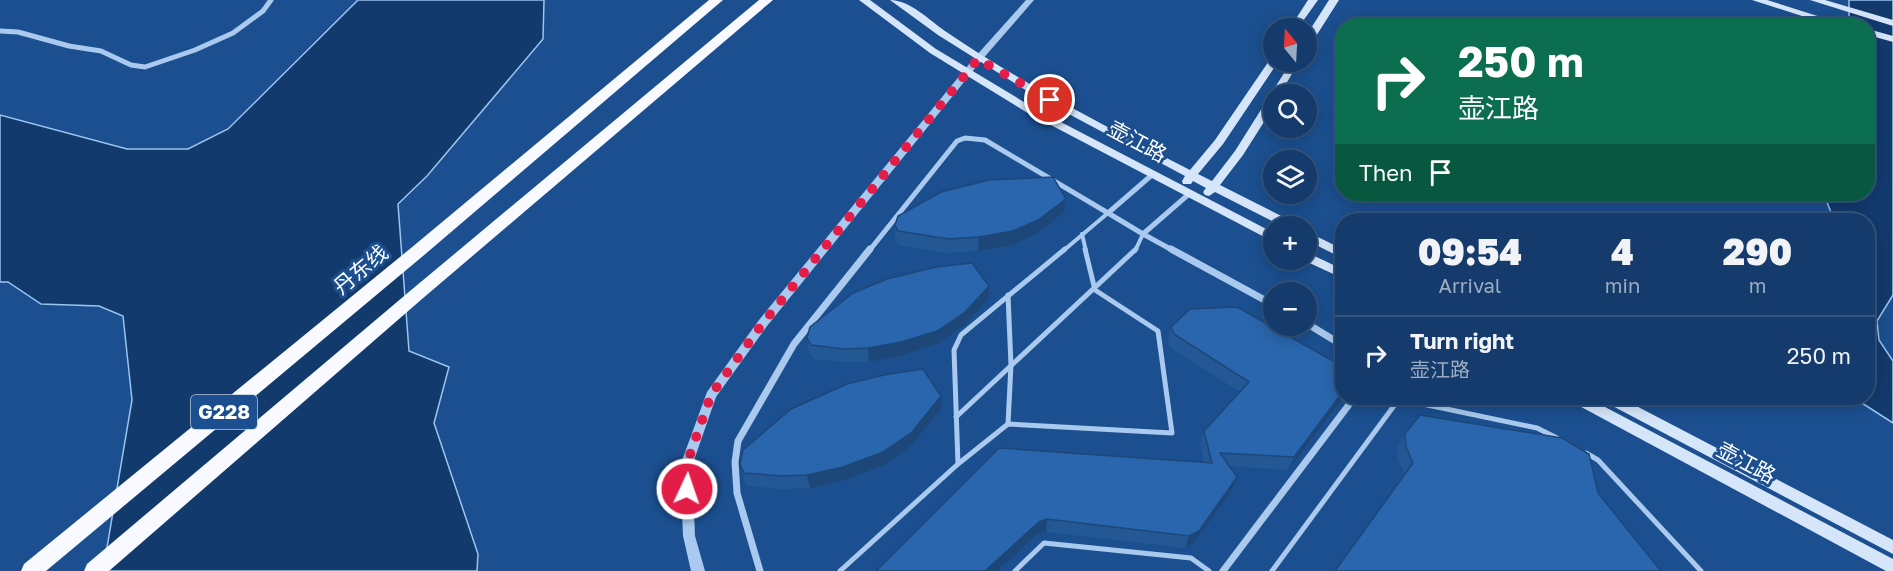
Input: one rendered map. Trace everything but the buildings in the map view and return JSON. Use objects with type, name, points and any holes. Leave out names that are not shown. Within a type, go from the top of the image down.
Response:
[{"type":"highway","name":"丹东线","points":[[31,571],[717,0]]},
{"type":"highway","name":"G228","points":[[94,571],[416,295],[767,0]]},
{"type":"main road","name":"壶江路","points":[[864,0],[967,73],[1030,110],[1263,232]]},
{"type":"main road","name":"壶江路","points":[[895,0],[978,59],[1131,145],[1271,216]]},
{"type":"main road","points":[[1301,18],[1313,0]]},
{"type":"main road","points":[[1317,27],[1334,0]]},
{"type":"main road","points":[[1758,0],[1820,18]]},
{"type":"main road","points":[[1815,0],[1893,23]]},
{"type":"main road","points":[[1875,34],[1893,39]]},
{"type":"main road","points":[[1185,191],[1191,175],[1219,142],[1266,72]]},
{"type":"main road","points":[[1203,200],[1263,113]]},
{"type":"main road","points":[[1317,241],[1335,250]]},
{"type":"main road","points":[[1317,261],[1335,270]]},
{"type":"main road","name":"壶江路","points":[[1590,405],[1893,567]]},
{"type":"main road","name":"壶江路","points":[[1623,405],[1893,547]]},
{"type":"street","points":[[0,31],[19,33],[104,52],[126,65],[145,68],[242,29],[261,14],[271,0]]},
{"type":"street","points":[[698,571],[689,536],[686,466],[711,395],[763,323],[978,59],[1030,0]]},
{"type":"street","points":[[760,571],[737,493],[735,462],[738,441],[794,344],[957,141],[965,138],[985,140],[1143,234],[1263,299]]},
{"type":"street","points":[[1108,213],[1153,174]]},
{"type":"street","points":[[1143,234],[1185,191]]},
{"type":"street","points":[[1317,330],[1335,341]]},
{"type":"street","points":[[1222,571],[1249,539],[1349,405]]},
{"type":"lane","points":[[958,464],[954,350],[960,335],[1108,213]]},
{"type":"lane","points":[[840,571],[958,464],[1008,424],[1172,433],[1158,331],[1095,290],[1082,234]]},
{"type":"lane","points":[[956,417],[1136,250],[1143,234]]},
{"type":"lane","points":[[1008,295],[1011,365],[1008,424]]},
{"type":"lane","points":[[1272,571],[1395,405]]},
{"type":"lane","points":[[1428,405],[1537,428],[1568,444]]},
{"type":"lane","points":[[1578,449],[1598,460],[1701,571]]},
{"type":"lane","points":[[1014,571],[1044,543],[1191,558],[1209,571]]},
{"type":"water","points":[[358,0],[544,0],[543,39],[427,176],[398,204],[409,351],[449,367],[434,423],[478,554],[477,571],[103,571],[132,400],[123,316],[99,306],[41,304],[8,282],[0,282],[0,115],[127,149],[188,149],[228,129]]},
{"type":"water","points":[[1849,0],[1893,0],[1893,295],[1877,321],[1879,340],[1893,361],[1893,423],[1865,405],[1875,405],[1875,213],[1831,213],[1827,201],[1875,201],[1875,18],[1849,18]]},
{"type":"route","points":[[687,489],[686,466],[711,395],[763,323],[978,59],[1050,100]]}]
